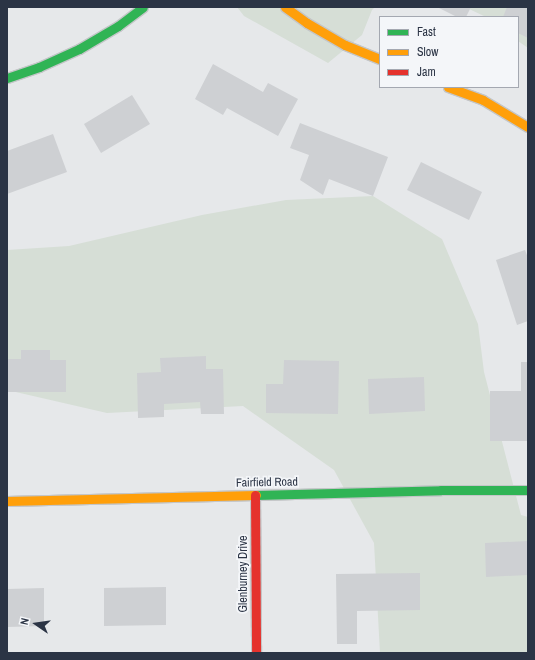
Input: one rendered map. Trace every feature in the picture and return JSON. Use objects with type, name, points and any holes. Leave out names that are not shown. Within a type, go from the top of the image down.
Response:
[{"type":"street","points":[[7,78],[39,67],[79,49],[118,26],[143,7]]},
{"type":"street","points":[[285,7],[307,23],[345,45],[379,60]]},
{"type":"street","points":[[451,88],[482,100],[509,114],[528,127]]},
{"type":"street","name":"Fairfield Road","points":[[7,501],[441,490],[528,490]]},
{"type":"street","name":"Glenburney Drive","points":[[256,495],[256,653]]},
{"type":"shaded area","points":[[237,7],[375,7],[372,10],[362,35],[328,63],[244,16]]},
{"type":"shaded area","points":[[465,7],[528,7],[528,48],[519,42],[519,16],[484,16]]},
{"type":"shaded area","points":[[373,196],[442,239],[478,324],[484,372],[521,515],[528,517],[528,653],[380,653],[374,543],[334,470],[243,406],[107,413],[7,390],[7,250],[69,246],[202,215],[286,200]]},
{"type":"building","points":[[437,7],[471,7],[466,16],[455,16]]},
{"type":"building","points":[[507,7],[528,7],[528,38],[519,34],[519,16],[503,16]]},
{"type":"building","points":[[213,64],[263,92],[268,83],[298,99],[278,136],[227,108],[223,115],[195,99]]},
{"type":"building","points":[[132,95],[150,124],[101,153],[84,124]]},
{"type":"building","points":[[300,123],[388,157],[373,196],[329,179],[323,195],[300,180],[309,155],[290,148]]},
{"type":"building","points":[[53,134],[67,172],[7,194],[7,151]]},
{"type":"building","points":[[421,162],[482,192],[469,220],[407,190]]},
{"type":"building","points":[[525,250],[528,258],[528,321],[517,325],[496,260]]},
{"type":"building","points":[[21,350],[50,350],[50,360],[66,360],[66,392],[7,392],[7,359],[21,359]]},
{"type":"building","points":[[206,356],[206,369],[223,369],[224,414],[201,414],[200,402],[164,404],[164,417],[138,418],[137,373],[161,372],[160,358]]},
{"type":"building","points":[[284,360],[339,361],[338,414],[266,413],[266,384],[283,384]]},
{"type":"building","points":[[521,362],[528,362],[528,441],[490,441],[490,391],[521,391]]},
{"type":"building","points":[[424,377],[425,411],[369,414],[368,379]]},
{"type":"building","points":[[528,541],[528,575],[486,577],[485,543]]},
{"type":"building","points":[[420,573],[420,610],[357,611],[357,644],[337,644],[336,574]]},
{"type":"building","points":[[166,587],[166,625],[104,626],[104,588]]},
{"type":"building","points":[[44,588],[44,626],[7,627],[7,589]]},
{"type":"traffic: fast","points":[[7,78],[39,67],[79,49],[118,26],[143,7]]},
{"type":"traffic: fast","points":[[256,495],[441,490],[528,490]]},
{"type":"traffic: slow","points":[[285,7],[307,23],[345,45],[379,59]]},
{"type":"traffic: slow","points":[[451,88],[483,100],[528,127]]},
{"type":"traffic: slow","points":[[7,501],[256,495]]},
{"type":"traffic: jam","points":[[255,495],[256,653]]}]
